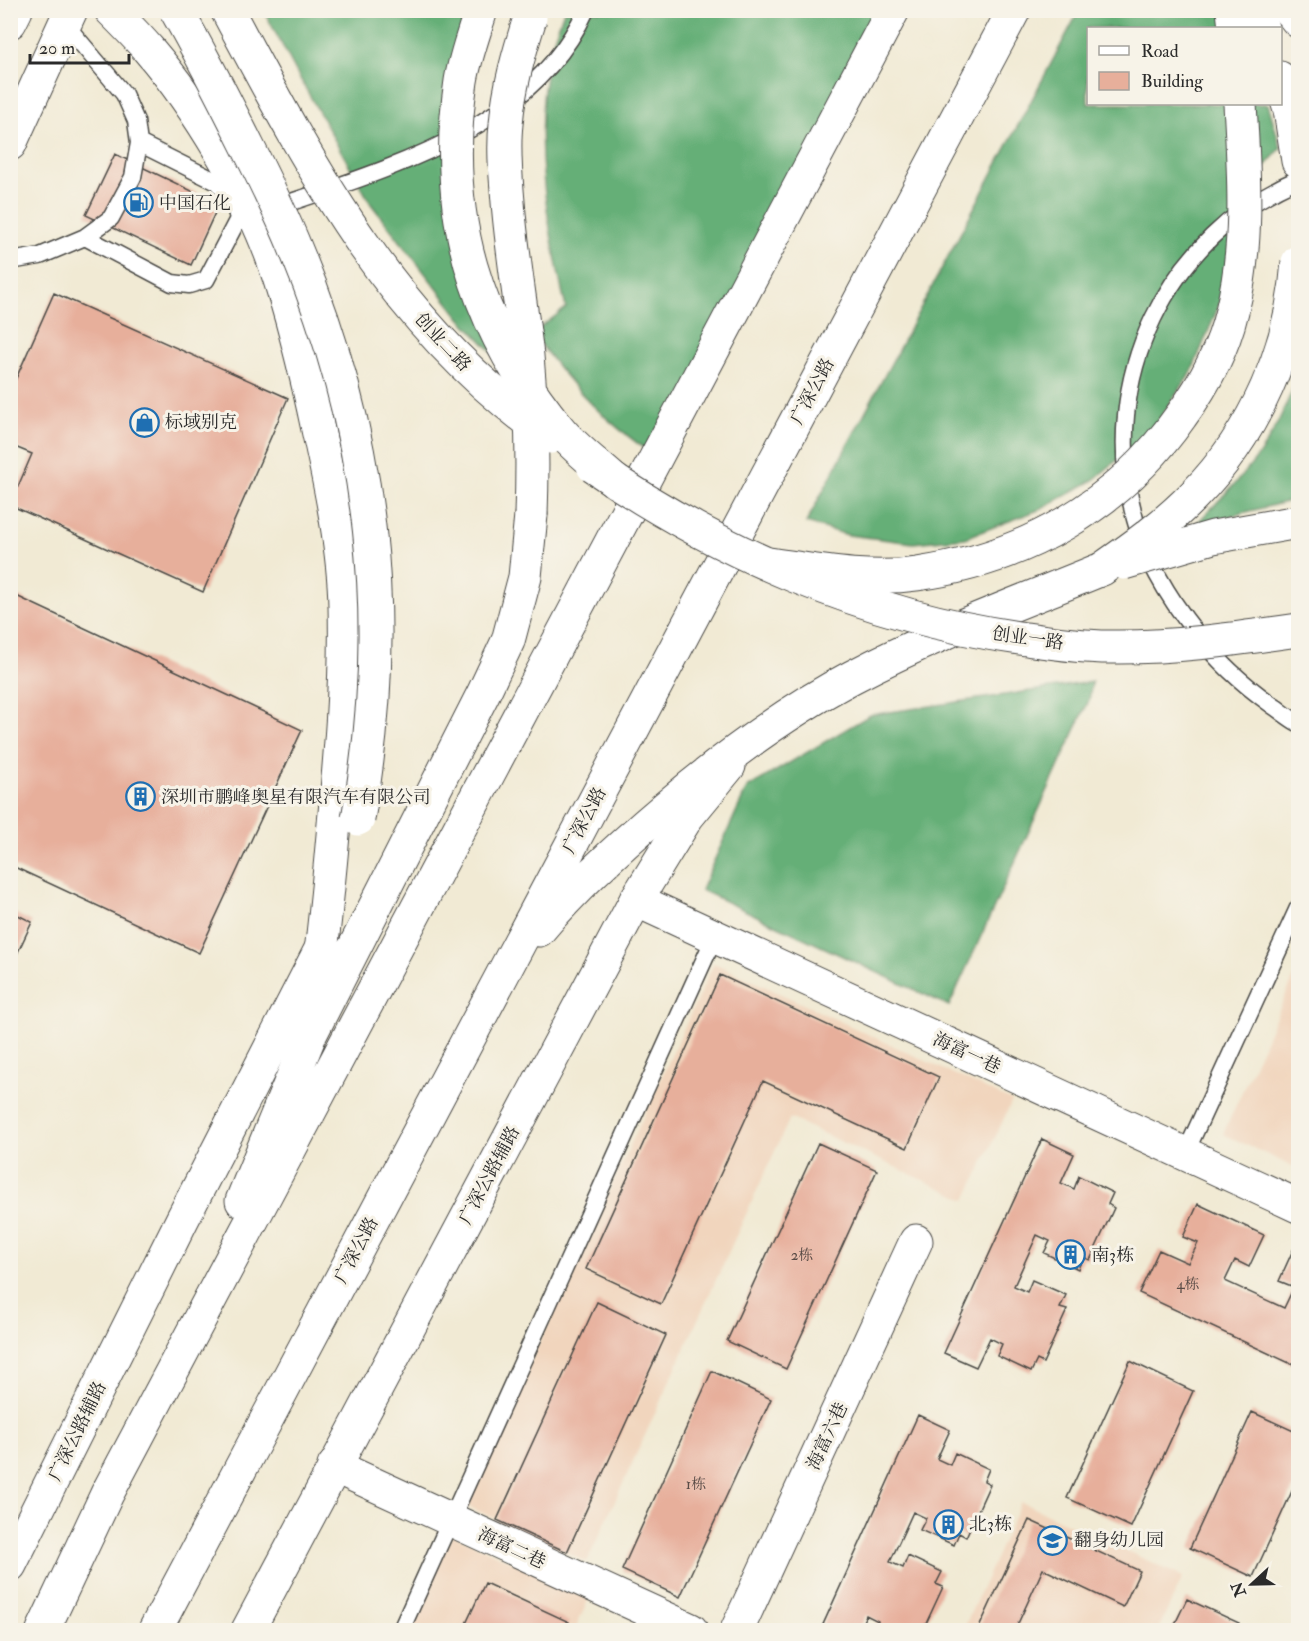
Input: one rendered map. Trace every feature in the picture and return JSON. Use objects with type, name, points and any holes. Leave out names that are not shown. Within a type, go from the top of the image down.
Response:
[{"type":"main road","points":[[10,22],[16,10]]},
{"type":"main road","points":[[111,10],[149,50],[193,109],[223,156],[246,217],[274,263],[309,382],[337,530],[345,603],[345,680],[341,752],[323,945],[310,1035]]},
{"type":"main road","points":[[176,10],[236,122],[296,249],[321,316],[342,383],[355,439],[372,548],[376,611],[376,672],[372,726],[358,819],[323,945]]},
{"type":"main road","name":"创业二路","points":[[227,10],[310,164],[351,230],[389,282],[436,338],[483,384],[538,428],[616,482],[691,527],[769,564]]},
{"type":"main road","points":[[481,10],[461,80],[454,155],[461,230],[482,303],[516,370],[561,431],[616,482]]},
{"type":"main road","points":[[163,1390],[310,1035],[483,694],[508,640],[525,577],[533,468],[531,407],[510,226],[505,126],[514,70],[534,10]]},
{"type":"main road","points":[[43,1630],[107,1494],[893,10]]},
{"type":"main road","name":"广深公路","points":[[155,1630],[1014,10]]},
{"type":"main road","points":[[1233,10],[1235,27]]},
{"type":"main road","points":[[1254,10],[1262,27]]},
{"type":"main road","points":[[1289,10],[1299,21]]},
{"type":"main road","points":[[10,144],[68,17]]},
{"type":"main road","points":[[1282,82],[1299,161]]},
{"type":"main road","points":[[769,564],[817,572],[866,576],[915,574],[963,566],[1010,551],[1054,531],[1096,505],[1133,473],[1166,438],[1195,398],[1218,354],[1232,311],[1241,256],[1244,192],[1240,105]]},
{"type":"main road","points":[[1102,569],[1157,529],[1195,494],[1246,429],[1270,381],[1287,329],[1299,262]]},
{"type":"main road","points":[[501,976],[571,895],[617,849],[702,777],[755,736],[806,702],[910,649],[1102,569],[1213,537],[1299,522]]},
{"type":"main road","name":"创业一路","points":[[769,564],[851,597],[919,619],[991,634],[1049,642],[1108,647],[1168,646],[1299,630]]},
{"type":"main road","name":"广深公路辅路","points":[[248,1630],[636,900],[687,817],[755,736]]},
{"type":"main road","name":"海富一巷","points":[[636,900],[1299,1206]]},
{"type":"main road","name":"广深公路辅路","points":[[10,1565],[176,1231],[323,945]]},
{"type":"main road","name":"海富六巷","points":[[738,1630],[916,1241]]},
{"type":"main road","name":"海富二巷","points":[[334,1466],[691,1630]]},
{"type":"lane","points":[[85,237],[172,284],[189,285],[206,280],[246,217],[417,158],[475,127],[521,94],[547,68],[578,28],[586,10]]},
{"type":"lane","points":[[10,261],[40,256],[85,237],[111,218],[133,177],[139,143],[136,121],[124,94],[68,17]]},
{"type":"lane","points":[[139,143],[217,182],[246,217]]},
{"type":"lane","points":[[1299,179],[1248,207],[1210,238],[1178,275],[1152,318],[1134,364],[1125,413],[1125,467],[1135,519],[1154,570],[1182,615],[1213,656],[1252,691],[1299,723]]},
{"type":"lane","points":[[1185,1154],[1299,908]]},
{"type":"lane","points":[[401,1630],[715,936]]},
{"type":"shaded area","points":[[714,963],[1012,1101],[966,1200],[790,1118],[587,1562],[465,1505]]},
{"type":"shaded area","points":[[1298,968],[1298,1169],[1223,1134]]},
{"type":"shaded area","name":"翻身幼儿园","points":[[1021,1502],[1183,1577],[1158,1630],[963,1630]]},
{"type":"shaded area","points":[[452,1534],[589,1598],[575,1630],[408,1630]]},
{"type":"green space","points":[[264,11],[466,11],[444,93],[496,356],[460,318],[371,204]]},
{"type":"green space","points":[[564,11],[891,11],[656,456],[603,416],[573,385],[533,333],[566,308],[547,212],[542,147],[545,82],[552,45]]},
{"type":"green space","points":[[1079,11],[1226,11],[1235,27],[1087,27],[1087,105],[1268,105],[1281,148],[1239,195],[1222,298],[1191,373],[1149,434],[1092,481],[1041,509],[965,538],[913,543],[848,535],[806,523]]},
{"type":"green space","points":[[1298,377],[1298,499],[1195,525],[1234,485],[1262,450],[1279,420]]},
{"type":"green space","points":[[1092,682],[1089,700],[949,1006],[701,890],[747,788],[870,715]]},
{"type":"building","name":"中国石化","points":[[115,154],[219,204],[191,265],[86,215]]},
{"type":"building","name":"标域别克","points":[[54,293],[288,398],[203,592],[10,505],[32,454],[10,445],[10,392]]},
{"type":"building","name":"深圳市鹏峰奥星有限汽车有限公司","points":[[10,593],[302,730],[199,953],[10,865]]},
{"type":"building","points":[[10,911],[32,922],[10,969]]},
{"type":"building","points":[[720,975],[939,1077],[907,1148],[763,1081],[661,1304],[586,1269]]},
{"type":"building","name":"南3栋","points":[[1042,1139],[1074,1154],[1061,1183],[1074,1189],[1079,1176],[1113,1193],[1108,1204],[1114,1208],[1090,1260],[1083,1257],[1078,1269],[1044,1253],[1050,1241],[1037,1235],[1014,1286],[1027,1292],[1032,1280],[1066,1295],[1060,1308],[1067,1310],[1043,1363],[1037,1360],[1031,1372],[997,1356],[1002,1344],[990,1338],[976,1367],[944,1353]]},
{"type":"building","points":[[818,1143],[877,1170],[786,1369],[727,1341]]},
{"type":"building","points":[[1198,1204],[1264,1235],[1249,1267],[1235,1260],[1225,1281],[1284,1308],[1294,1287],[1279,1281],[1294,1248],[1298,1251],[1298,1367],[1139,1293],[1159,1250],[1188,1263],[1198,1243],[1183,1237]]},
{"type":"building","points":[[597,1302],[666,1335],[567,1552],[497,1520]]},
{"type":"building","points":[[1130,1361],[1193,1391],[1131,1527],[1067,1498]]},
{"type":"building","points":[[712,1371],[771,1399],[680,1597],[622,1570]]},
{"type":"building","points":[[1252,1412],[1298,1433],[1298,1478],[1253,1577],[1190,1548]]},
{"type":"building","name":"北3栋","points":[[918,1415],[950,1430],[937,1459],[950,1465],[955,1453],[989,1469],[984,1481],[990,1484],[966,1537],[959,1533],[954,1545],[920,1530],[926,1518],[913,1512],[890,1562],[903,1568],[908,1556],[942,1572],[936,1584],[943,1587],[923,1630],[874,1630],[878,1621],[866,1615],[859,1630],[823,1630],[821,1629]]},
{"type":"building","points":[[1029,1520],[1140,1571],[1123,1607],[1043,1569],[1015,1630],[978,1630]]},
{"type":"building","points":[[485,1583],[569,1622],[565,1630],[463,1630]]},
{"type":"building","points":[[1187,1599],[1239,1623],[1235,1630],[1172,1630]]},
{"type":"place","name":"中国石化","points":[[138,203]]},
{"type":"place","name":"标域别克","points":[[144,422]]},
{"type":"place","name":"深圳市鹏峰奥星有限汽车有限公司","points":[[140,797]]},
{"type":"place","name":"南3栋","points":[[1070,1255]]},
{"type":"place","name":"北3栋","points":[[948,1524]]},
{"type":"place","name":"翻身幼儿园","points":[[1053,1540]]}]
